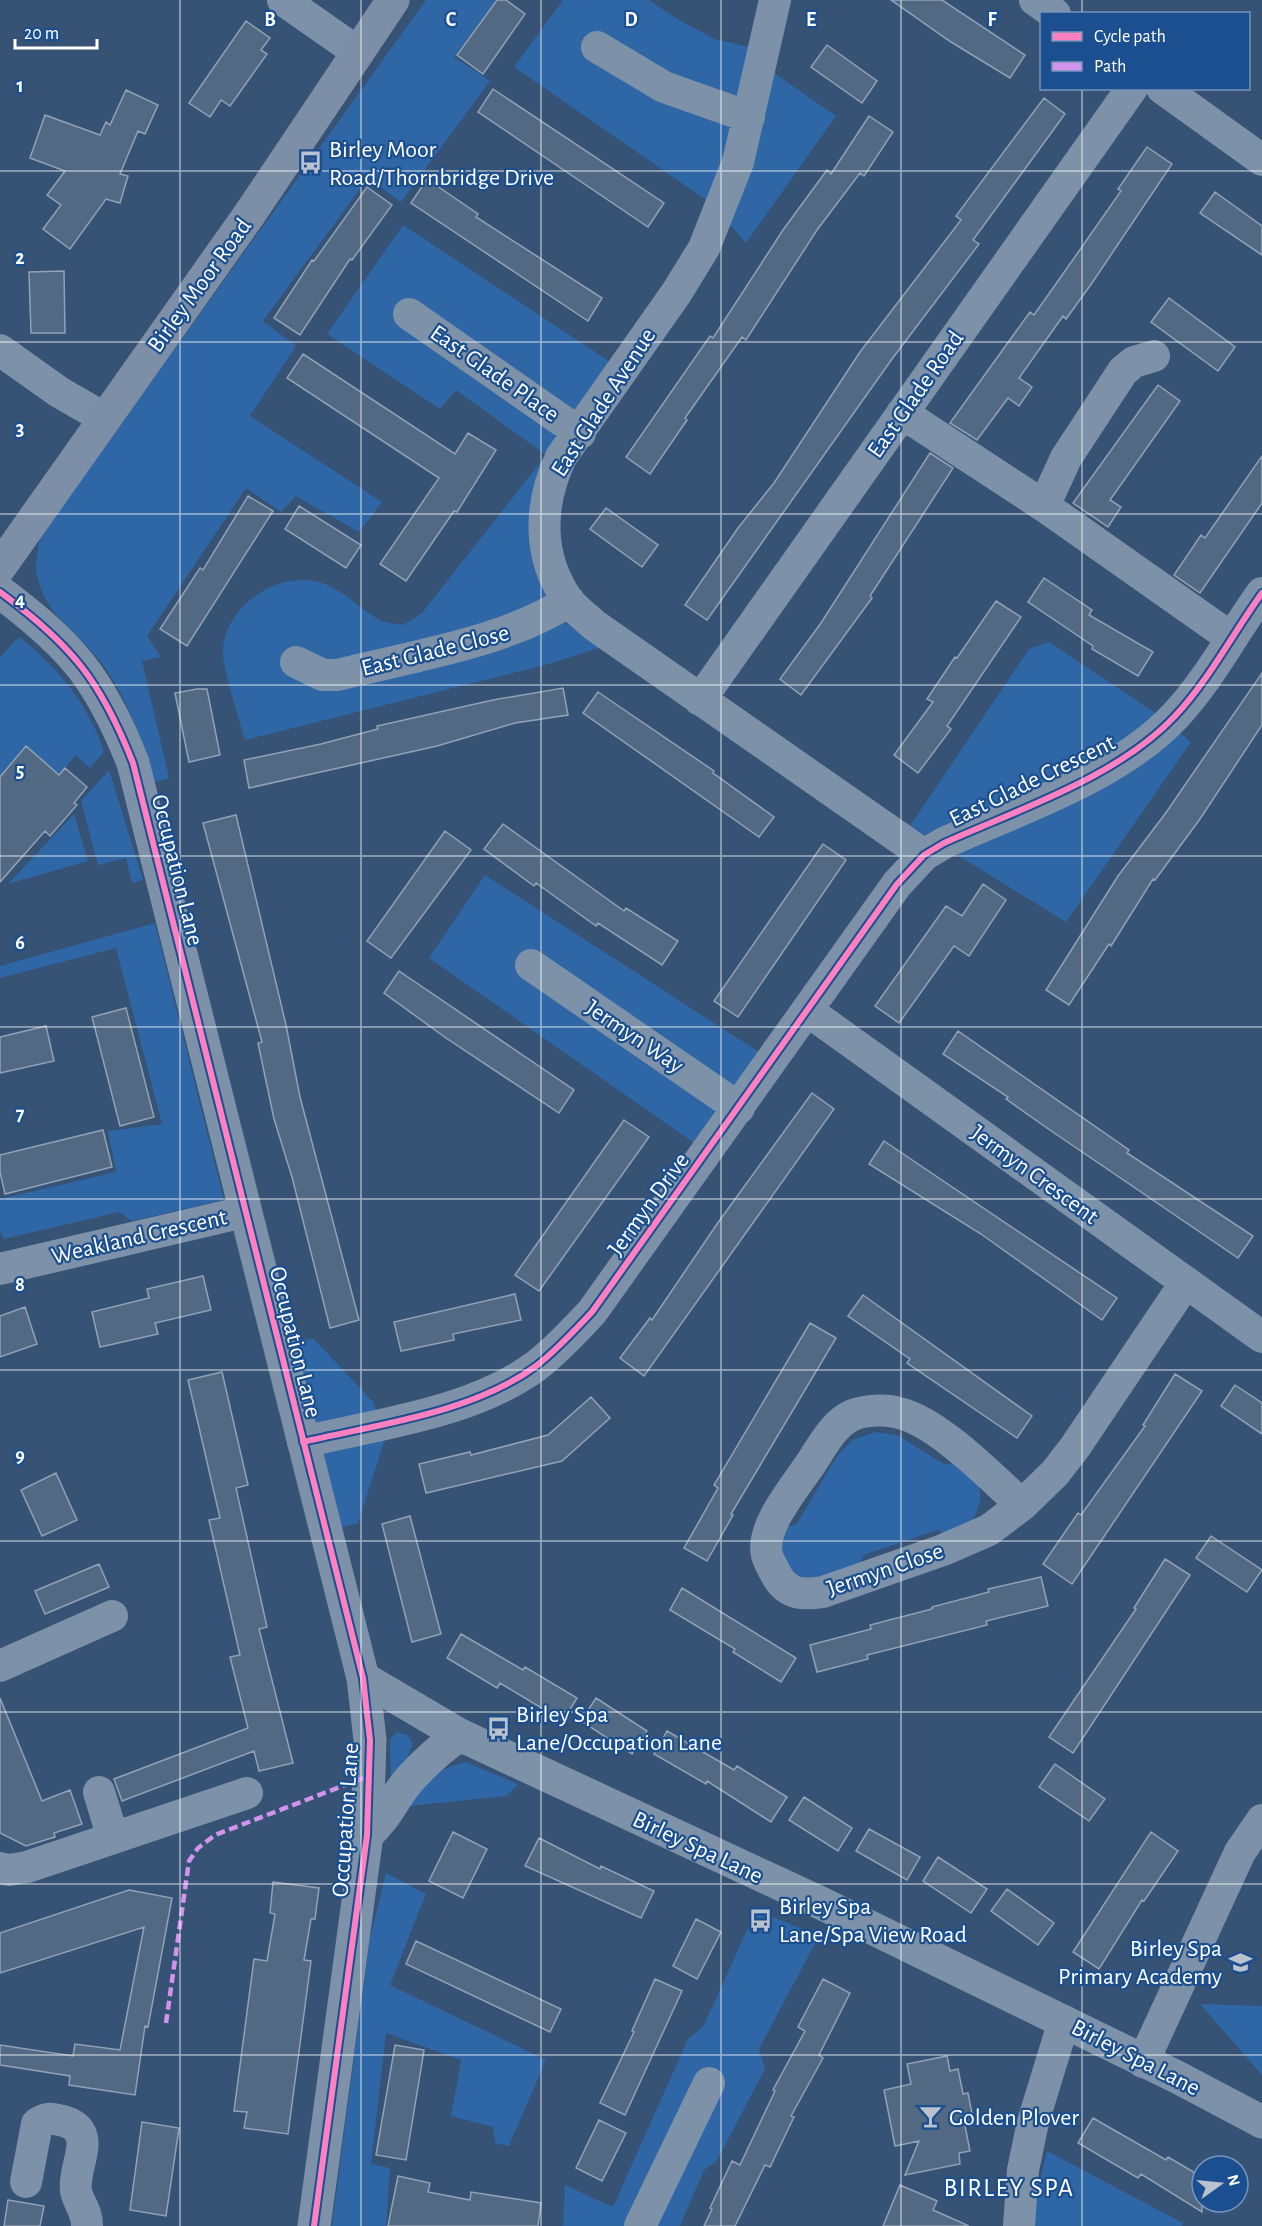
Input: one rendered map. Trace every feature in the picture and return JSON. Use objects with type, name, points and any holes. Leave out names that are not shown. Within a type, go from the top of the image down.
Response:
[{"type":"main road","name":"Birley Moor Road","points":[[0,567],[249,215],[356,51],[393,0]]},
{"type":"street","points":[[283,0],[356,51]]},
{"type":"street","name":"East Glade Avenue","points":[[774,0],[738,162],[704,248],[677,292],[561,457],[550,479],[544,509],[544,543],[552,575],[569,601],[594,625],[924,855]]},
{"type":"street","points":[[1035,0],[1052,12]]},
{"type":"street","points":[[597,47],[664,87],[749,117]]},
{"type":"street","name":"East Glade Road","points":[[700,700],[1131,90]]},
{"type":"street","points":[[1165,90],[1262,160]]},
{"type":"street","name":"East Glade Place","points":[[410,314],[580,433]]},
{"type":"street","points":[[0,350],[59,392],[104,418]]},
{"type":"street","points":[[1044,506],[1066,458],[1123,371],[1134,362],[1154,356]]},
{"type":"street","points":[[902,413],[1044,506],[1230,637]]},
{"type":"street","name":"Occupation Lane","points":[[0,592],[45,626],[80,662],[116,719],[133,763],[244,1212],[363,1678],[370,1740],[367,1835],[314,2226]]},
{"type":"street","name":"East Glade Crescent","points":[[924,855],[944,843],[1092,776],[1136,748],[1175,716],[1202,682],[1230,637],[1262,593]]},
{"type":"street","name":"East Glade Close","points":[[296,663],[322,675],[337,675],[517,629],[548,615],[569,601]]},
{"type":"street","name":"Jermyn Drive","points":[[303,1442],[458,1405],[498,1389],[535,1366],[565,1342],[592,1312],[897,884],[924,855]]},
{"type":"street","name":"Jermyn Way","points":[[531,965],[739,1108]]},
{"type":"street","name":"Jermyn Crescent","points":[[808,1011],[1262,1337]]},
{"type":"street","name":"Weakland Crescent","points":[[0,1269],[244,1212]]},
{"type":"street","name":"Jermyn Close","points":[[1022,1505],[933,1429],[899,1413],[874,1411],[853,1415],[834,1429],[784,1503],[771,1526],[767,1540],[767,1554],[782,1585],[793,1592],[803,1594],[824,1592],[943,1550],[989,1530],[1022,1505],[1055,1473],[1186,1282]]},
{"type":"street","points":[[0,1666],[112,1616]]},
{"type":"street","name":"Birley Spa Lane","points":[[363,1678],[460,1735],[825,1905],[1064,2021],[1262,2122]]},
{"type":"street","name":"Occupation Lane","points":[[367,1835],[388,1814],[408,1780],[435,1753],[460,1735]]},
{"type":"street","points":[[99,1792],[113,1838]]},
{"type":"street","points":[[0,1868],[9,1870],[27,1868],[247,1792]]},
{"type":"street","points":[[1143,2062],[1240,1852],[1262,1820]]},
{"type":"street","points":[[1019,2226],[1023,2170],[1033,2122],[1064,2021]]},
{"type":"street","points":[[640,2226],[709,2083]]},
{"type":"street","points":[[26,2182],[37,2124],[42,2119],[66,2121],[80,2132],[84,2142],[76,2188],[86,2212],[87,2226]]},
{"type":"shaded area","points":[[426,0],[496,0],[454,57],[490,81],[401,202],[368,178],[263,321],[296,346],[250,416],[382,502],[359,532],[296,496],[281,512],[246,488],[147,636],[161,657],[142,661],[169,778],[152,783],[135,725],[116,685],[98,659],[46,600],[36,568],[40,536]]},
{"type":"shaded area","points":[[563,0],[649,0],[677,19],[715,39],[753,48],[767,68],[836,116],[746,243],[712,204],[514,67]]},
{"type":"shaded area","points":[[403,225],[612,363],[533,509],[605,646],[549,664],[245,740],[223,659],[225,636],[241,609],[267,589],[282,583],[297,580],[313,581],[332,587],[380,620],[403,625],[422,613],[546,455],[456,390],[440,409],[327,334]]},
{"type":"shaded area","points":[[19,637],[59,674],[90,719],[104,752],[90,768],[76,755],[59,775],[26,746],[0,777],[0,657]]},
{"type":"shaded area","points":[[1049,642],[1154,712],[1191,742],[1066,922],[910,826],[1029,649]]},
{"type":"shaded area","points":[[109,770],[143,880],[132,883],[126,858],[98,865],[81,801]]},
{"type":"shaded area","points":[[74,814],[88,861],[8,884]]},
{"type":"shaded area","points":[[485,875],[762,1054],[697,1145],[429,958]]},
{"type":"shaded area","points":[[155,923],[224,1200],[132,1221],[119,1212],[4,1239],[0,1230],[0,1199],[116,1172],[108,1131],[162,1124],[116,948],[0,978],[0,966]]},
{"type":"shaded area","points":[[314,1339],[374,1403],[384,1442],[358,1523],[340,1528],[291,1340]]},
{"type":"shaded area","points":[[876,1432],[897,1435],[944,1464],[961,1463],[969,1471],[979,1486],[980,1502],[968,1529],[950,1534],[937,1530],[864,1555],[858,1567],[812,1579],[793,1574],[782,1555],[778,1536],[784,1527],[796,1525],[837,1456],[852,1440]]},
{"type":"shaded area","points":[[397,1732],[407,1735],[413,1743],[404,1767],[391,1779],[390,1740]]},
{"type":"shaded area","points":[[466,1762],[518,1784],[507,1796],[409,1806],[419,1788],[431,1776],[446,1768]]},
{"type":"shaded area","points":[[386,1873],[426,1894],[390,1985],[546,2060],[509,2146],[495,2143],[493,2127],[451,2116],[461,2060],[386,2033],[371,2164],[390,2168],[386,2226],[332,2226],[369,1942]]},
{"type":"shaded area","points":[[756,1910],[819,1936],[759,2049],[765,2069],[716,2162],[704,2170],[680,2226],[563,2226],[565,2185],[613,2207],[688,2039],[703,2027]]},
{"type":"shaded area","points":[[1200,2004],[1262,2006],[1262,2075]]},
{"type":"shaded area","points":[[1047,2151],[1183,2223],[1182,2226],[1033,2226],[1033,2209]]},
{"type":"building","points":[[497,0],[506,0],[525,14],[483,74],[457,55]]},
{"type":"building","points":[[891,0],[942,0],[1025,55],[1010,78],[951,42]]},
{"type":"building","points":[[246,21],[270,38],[261,50],[267,54],[230,106],[221,100],[210,117],[189,103]]},
{"type":"building","points":[[827,45],[877,81],[862,103],[811,67]]},
{"type":"building","points":[[493,89],[664,203],[648,227],[478,112]]},
{"type":"building","points":[[126,90],[158,105],[145,134],[138,131],[120,174],[128,176],[120,203],[106,199],[70,249],[43,229],[61,205],[47,195],[65,171],[30,158],[45,115],[100,135],[106,122],[110,125]]},
{"type":"building","points":[[1044,98],[1065,114],[973,240],[979,244],[892,359],[707,620],[685,605],[738,528],[774,483],[860,352],[961,220],[956,216]]},
{"type":"building","points":[[869,116],[893,132],[864,176],[860,173],[817,230],[746,340],[742,337],[685,418],[687,420],[650,474],[626,457],[710,336],[713,338],[783,230],[827,170],[831,174]]},
{"type":"building","points":[[1147,147],[1172,164],[1092,283],[1066,319],[1063,316],[1019,378],[1032,387],[1019,406],[1008,398],[977,440],[950,423],[1030,312],[1034,315],[1121,191],[1118,189]]},
{"type":"building","points":[[427,179],[478,214],[476,217],[602,298],[588,321],[411,203]]},
{"type":"building","points":[[367,187],[392,205],[352,260],[350,259],[300,335],[274,318],[312,260],[314,261]]},
{"type":"building","points":[[1215,192],[1262,226],[1262,255],[1200,213]]},
{"type":"building","points":[[64,271],[65,333],[31,333],[29,272]]},
{"type":"building","points":[[1169,298],[1235,347],[1218,371],[1151,322]]},
{"type":"building","points":[[303,354],[455,454],[468,433],[496,450],[457,512],[454,511],[406,581],[380,564],[439,478],[287,378]]},
{"type":"building","points":[[1158,385],[1180,401],[1110,500],[1121,507],[1108,527],[1073,503]]},
{"type":"building","points":[[930,453],[953,468],[870,596],[872,598],[801,695],[780,679],[821,623]]},
{"type":"building","points":[[1262,456],[1262,503],[1200,593],[1174,575],[1201,535],[1205,538]]},
{"type":"building","points":[[248,496],[273,511],[187,646],[160,629],[200,568],[203,570]]},
{"type":"building","points":[[299,506],[361,545],[346,568],[285,529]]},
{"type":"building","points":[[606,508],[658,545],[642,567],[590,529]]},
{"type":"building","points":[[1044,578],[1092,610],[1089,615],[1153,652],[1138,676],[1092,649],[1093,646],[1028,602]]},
{"type":"building","points":[[996,601],[1021,617],[947,726],[951,729],[918,773],[894,755],[933,702],[927,699]]},
{"type":"building","points":[[1262,673],[1262,725],[1200,819],[1155,880],[1153,879],[1111,946],[1109,944],[1069,1005],[1046,990],[1118,876],[1165,814]]},
{"type":"building","points":[[563,688],[568,715],[515,723],[437,746],[249,788],[244,760],[321,744],[378,729],[377,726],[493,700]]},
{"type":"building","points":[[207,689],[220,755],[189,762],[175,693]]},
{"type":"building","points":[[598,692],[714,771],[713,773],[774,817],[759,837],[583,713]]},
{"type":"building","points":[[26,746],[59,775],[65,768],[87,787],[74,803],[77,805],[50,836],[45,831],[0,882],[0,777]]},
{"type":"building","points":[[236,815],[286,1025],[300,1097],[359,1320],[330,1328],[292,1177],[274,1119],[258,1043],[262,1042],[203,823]]},
{"type":"building","points":[[503,824],[624,911],[626,908],[678,941],[662,965],[598,923],[596,926],[536,883],[534,886],[484,849]]},
{"type":"building","points":[[445,831],[471,850],[391,958],[367,941]]},
{"type":"building","points":[[823,844],[846,860],[738,1017],[714,1001]]},
{"type":"building","points":[[983,884],[1006,900],[969,956],[954,946],[899,1023],[875,1006],[946,906],[962,916]]},
{"type":"building","points":[[399,971],[574,1090],[559,1113],[446,1038],[384,993]]},
{"type":"building","points":[[126,1008],[154,1117],[120,1126],[92,1017]]},
{"type":"building","points":[[46,1026],[54,1061],[0,1073],[0,1037]]},
{"type":"building","points":[[958,1031],[1129,1150],[1127,1153],[1253,1236],[1238,1258],[943,1054]]},
{"type":"building","points":[[812,1093],[834,1109],[644,1376],[620,1358],[650,1318],[652,1320],[717,1224]]},
{"type":"building","points":[[624,1120],[649,1137],[539,1291],[515,1275]]},
{"type":"building","points":[[103,1130],[112,1167],[5,1194],[0,1172],[0,1155]]},
{"type":"building","points":[[884,1141],[1117,1298],[1102,1320],[981,1234],[869,1164]]},
{"type":"building","points":[[203,1276],[211,1310],[155,1323],[158,1334],[100,1347],[92,1312],[149,1298],[147,1289]]},
{"type":"building","points":[[515,1294],[521,1320],[453,1334],[454,1340],[401,1351],[394,1322]]},
{"type":"building","points":[[863,1295],[1032,1416],[1017,1438],[907,1363],[910,1359],[848,1316]]},
{"type":"building","points":[[25,1307],[37,1344],[0,1357],[0,1316]]},
{"type":"building","points":[[810,1323],[836,1338],[731,1514],[733,1515],[707,1561],[684,1548],[718,1488],[714,1485]]},
{"type":"building","points":[[222,1372],[248,1485],[236,1488],[267,1627],[259,1629],[293,1763],[259,1771],[254,1751],[122,1801],[114,1779],[248,1728],[230,1657],[240,1655],[209,1520],[220,1518],[188,1380]]},
{"type":"building","points":[[1175,1374],[1202,1391],[1072,1584],[1043,1564],[1078,1513],[1081,1515],[1145,1426],[1143,1425]]},
{"type":"building","points":[[1235,1385],[1262,1403],[1262,1434],[1221,1406]]},
{"type":"building","points":[[591,1397],[610,1418],[562,1461],[426,1493],[419,1464],[470,1452],[471,1455],[548,1435]]},
{"type":"building","points":[[56,1473],[77,1520],[42,1536],[21,1490]]},
{"type":"building","points":[[410,1516],[441,1634],[412,1642],[382,1524]]},
{"type":"building","points":[[1211,1536],[1262,1570],[1247,1592],[1196,1558]]},
{"type":"building","points":[[1165,1559],[1190,1575],[1073,1753],[1049,1737],[1136,1609],[1134,1608]]},
{"type":"building","points":[[99,1564],[109,1587],[45,1614],[35,1591]]},
{"type":"building","points":[[1041,1577],[1048,1606],[986,1621],[987,1625],[867,1655],[868,1659],[817,1672],[810,1645],[871,1629],[870,1625],[989,1592],[988,1589]]},
{"type":"building","points":[[682,1588],[796,1658],[781,1682],[733,1652],[735,1649],[670,1610]]},
{"type":"building","points":[[461,1634],[523,1670],[525,1667],[577,1698],[563,1721],[500,1683],[497,1688],[447,1658]]},
{"type":"building","points":[[0,1698],[42,1801],[70,1790],[82,1824],[54,1833],[55,1837],[26,1846],[0,1833]]},
{"type":"building","points":[[596,1698],[647,1731],[632,1754],[581,1721]]},
{"type":"building","points":[[667,1731],[734,1770],[737,1766],[787,1797],[771,1822],[707,1781],[706,1784],[654,1754]]},
{"type":"building","points":[[1055,1764],[1105,1799],[1089,1821],[1039,1787]]},
{"type":"building","points":[[804,1797],[852,1828],[838,1851],[789,1820]]},
{"type":"building","points":[[869,1829],[920,1857],[907,1880],[856,1851]]},
{"type":"building","points":[[453,1832],[487,1849],[463,1898],[429,1881]]},
{"type":"building","points":[[1151,1832],[1178,1851],[1144,1901],[1142,1900],[1099,1969],[1073,1952]]},
{"type":"building","points":[[539,1838],[600,1869],[601,1866],[654,1891],[641,1918],[525,1866]]},
{"type":"building","points":[[938,1857],[987,1889],[971,1913],[923,1881]]},
{"type":"building","points":[[273,1882],[319,1888],[315,1919],[311,1919],[304,1960],[311,1961],[288,2134],[244,2128],[247,2112],[234,2111],[254,1959],[267,1961],[275,1914],[270,1913]]},
{"type":"building","points":[[1007,1889],[1054,1923],[1038,1945],[991,1911]]},
{"type":"building","points":[[129,1890],[172,1898],[148,2027],[145,2026],[135,2095],[69,2085],[70,2076],[0,2065],[0,2045],[73,2056],[75,2044],[120,2050],[144,1927],[0,1973],[0,1933]]},
{"type":"building","points":[[696,1919],[721,1932],[697,1979],[673,1966]]},
{"type":"building","points":[[416,1941],[561,2009],[550,2032],[406,1964]]},
{"type":"building","points":[[655,1979],[682,1991],[625,2115],[600,2103],[634,2032],[632,2031]]},
{"type":"building","points":[[823,1979],[850,1993],[819,2055],[823,2058],[791,2116],[794,2117],[770,2167],[765,2165],[735,2226],[704,2226],[732,2161],[740,2165],[775,2091],[773,2090],[805,2031],[798,2027]]},
{"type":"building","points":[[395,2045],[424,2050],[406,2160],[376,2155]]},
{"type":"building","name":"Golden Plover","points":[[947,2056],[950,2071],[958,2069],[963,2094],[968,2093],[974,2124],[965,2126],[970,2151],[959,2153],[960,2164],[905,2175],[919,2141],[895,2146],[884,2090],[911,2084],[907,2064]]},
{"type":"building","points":[[1093,2118],[1166,2160],[1168,2157],[1190,2170],[1190,2205],[1141,2174],[1138,2178],[1078,2143]]},
{"type":"building","points":[[599,2120],[626,2133],[602,2181],[576,2168]]},
{"type":"building","points":[[142,2122],[179,2128],[166,2216],[130,2210]]},
{"type":"building","points":[[398,2176],[430,2183],[428,2192],[470,2200],[471,2192],[541,2203],[538,2226],[388,2226]]},
{"type":"building","points":[[900,2185],[937,2201],[933,2210],[969,2226],[883,2226]]},
{"type":"building","points":[[8,2200],[44,2206],[40,2226],[4,2226]]},
{"type":"marked path","points":[[166,2023],[189,1861],[198,1848],[215,1835],[371,1775]]},
{"type":"cycle path","points":[[0,592],[47,630],[81,666],[108,708],[133,763],[363,1678],[370,1740],[367,1835],[314,2226]]},
{"type":"cycle path","points":[[303,1442],[454,1406],[511,1382],[551,1353],[592,1312],[897,884],[924,855],[944,843],[1066,790],[1097,774],[1152,738],[1175,716],[1199,687],[1262,593]]},
{"type":"place","name":"Birley Moor Road/Thornbridge Drive","points":[[311,163]]},
{"type":"place","name":"Birley Spa Lane/Occupation Lane","points":[[498,1728]]},
{"type":"place","name":"Birley Spa Lane/Spa View Road","points":[[761,1920]]},
{"type":"place","name":"Birley Spa Primary Academy","points":[[1240,1962]]},
{"type":"place","name":"Golden Plover","points":[[931,2117]]},
{"type":"district","name":"BIRLEY SPA","points":[[1009,2187]]}]
